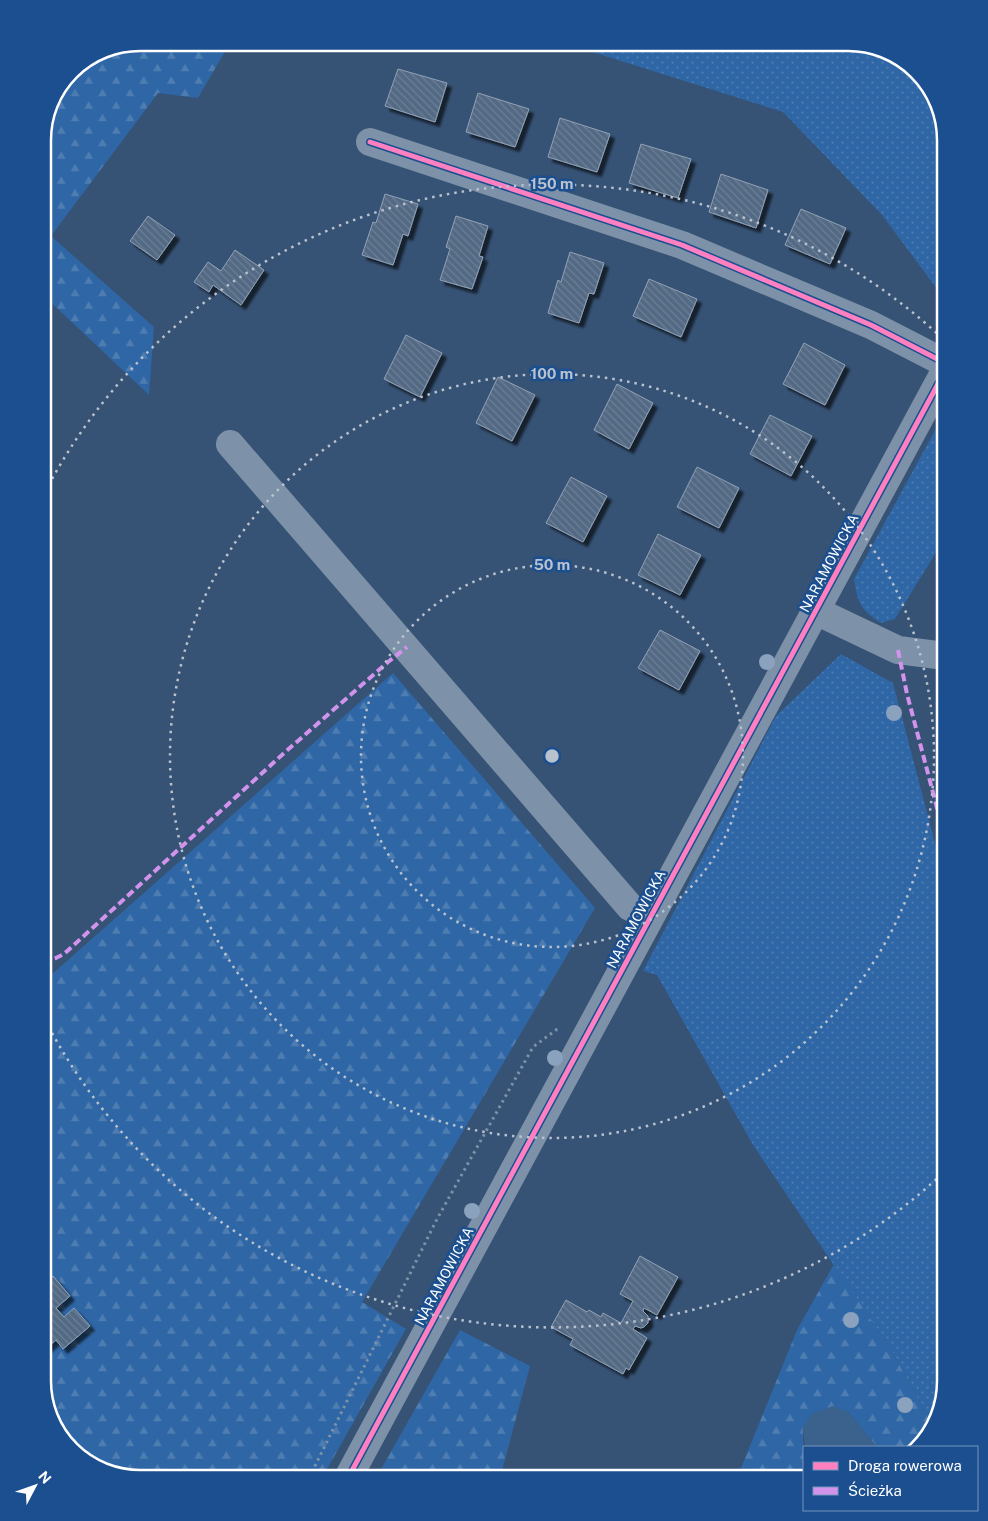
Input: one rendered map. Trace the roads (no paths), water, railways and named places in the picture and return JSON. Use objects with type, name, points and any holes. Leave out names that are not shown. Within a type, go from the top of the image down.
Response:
[{"type":"street","points":[[370,142],[682,245],[870,325],[937,358]]},
{"type":"street","name":"NARAMOWICKA","points":[[352,1470],[937,388]]},
{"type":"street","points":[[230,444],[630,907],[650,917]]},
{"type":"street","points":[[816,611],[898,650],[937,655]]}]
